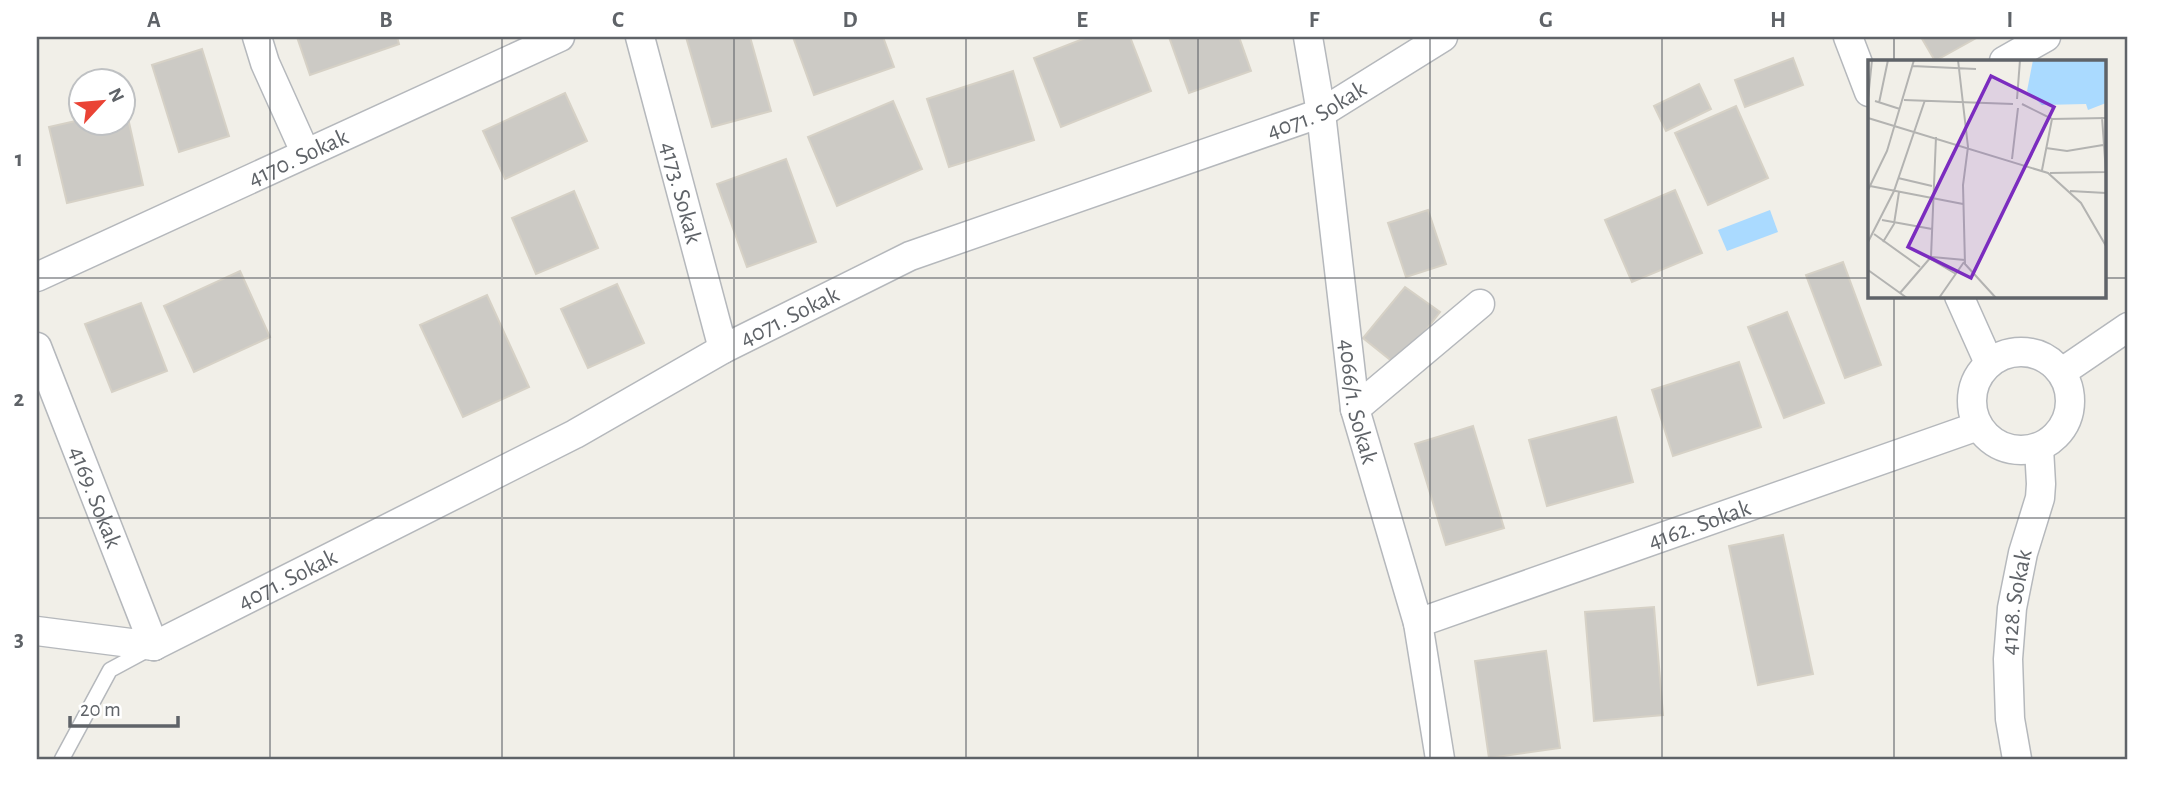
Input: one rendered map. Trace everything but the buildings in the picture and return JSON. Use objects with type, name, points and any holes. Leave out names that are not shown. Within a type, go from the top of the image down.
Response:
[{"type":"street","points":[[257,37],[265,64],[305,152]]},
{"type":"street","name":"4170. Sokak","points":[[37,277],[560,37]]},
{"type":"street","name":"4173. Sokak","points":[[640,37],[723,349]]},
{"type":"street","name":"4066/1. Sokak","points":[[1308,37],[1321,113],[1355,409],[1418,624],[1440,759]]},
{"type":"street","name":"4071. Sokak","points":[[154,646],[575,434],[723,349],[910,256],[1321,113],[1443,37]]},
{"type":"street","points":[[1848,37],[1868,89]]},
{"type":"street","points":[[2006,60],[2046,37]]},
{"type":"street","points":[[1960,298],[1989,363]]},
{"type":"street","points":[[1355,409],[1480,304]]},
{"type":"street","points":[[2062,372],[2128,327]]},
{"type":"street","name":"4169. Sokak","points":[[37,347],[154,646]]},
{"type":"street","points":[[2021,351],[2037,354],[2051,361],[2062,372],[2068,386],[2068,416],[2061,430],[2050,441],[2039,448],[2004,448],[1989,439],[1978,426],[1972,410],[1972,392],[1978,376],[1989,363],[2003,354],[2021,351]]},
{"type":"street","name":"4162. Sokak","points":[[1418,624],[1978,426]]},
{"type":"street","name":"4128. Sokak","points":[[2017,759],[2010,719],[2008,659],[2012,608],[2023,553],[2040,498],[2039,448]]},
{"type":"street","points":[[37,631],[154,646]]},
{"type":"lane","points":[[62,759],[110,670],[154,646]]},
{"type":"water","points":[[1770,210],[1778,232],[1727,251],[1718,230]]}]
